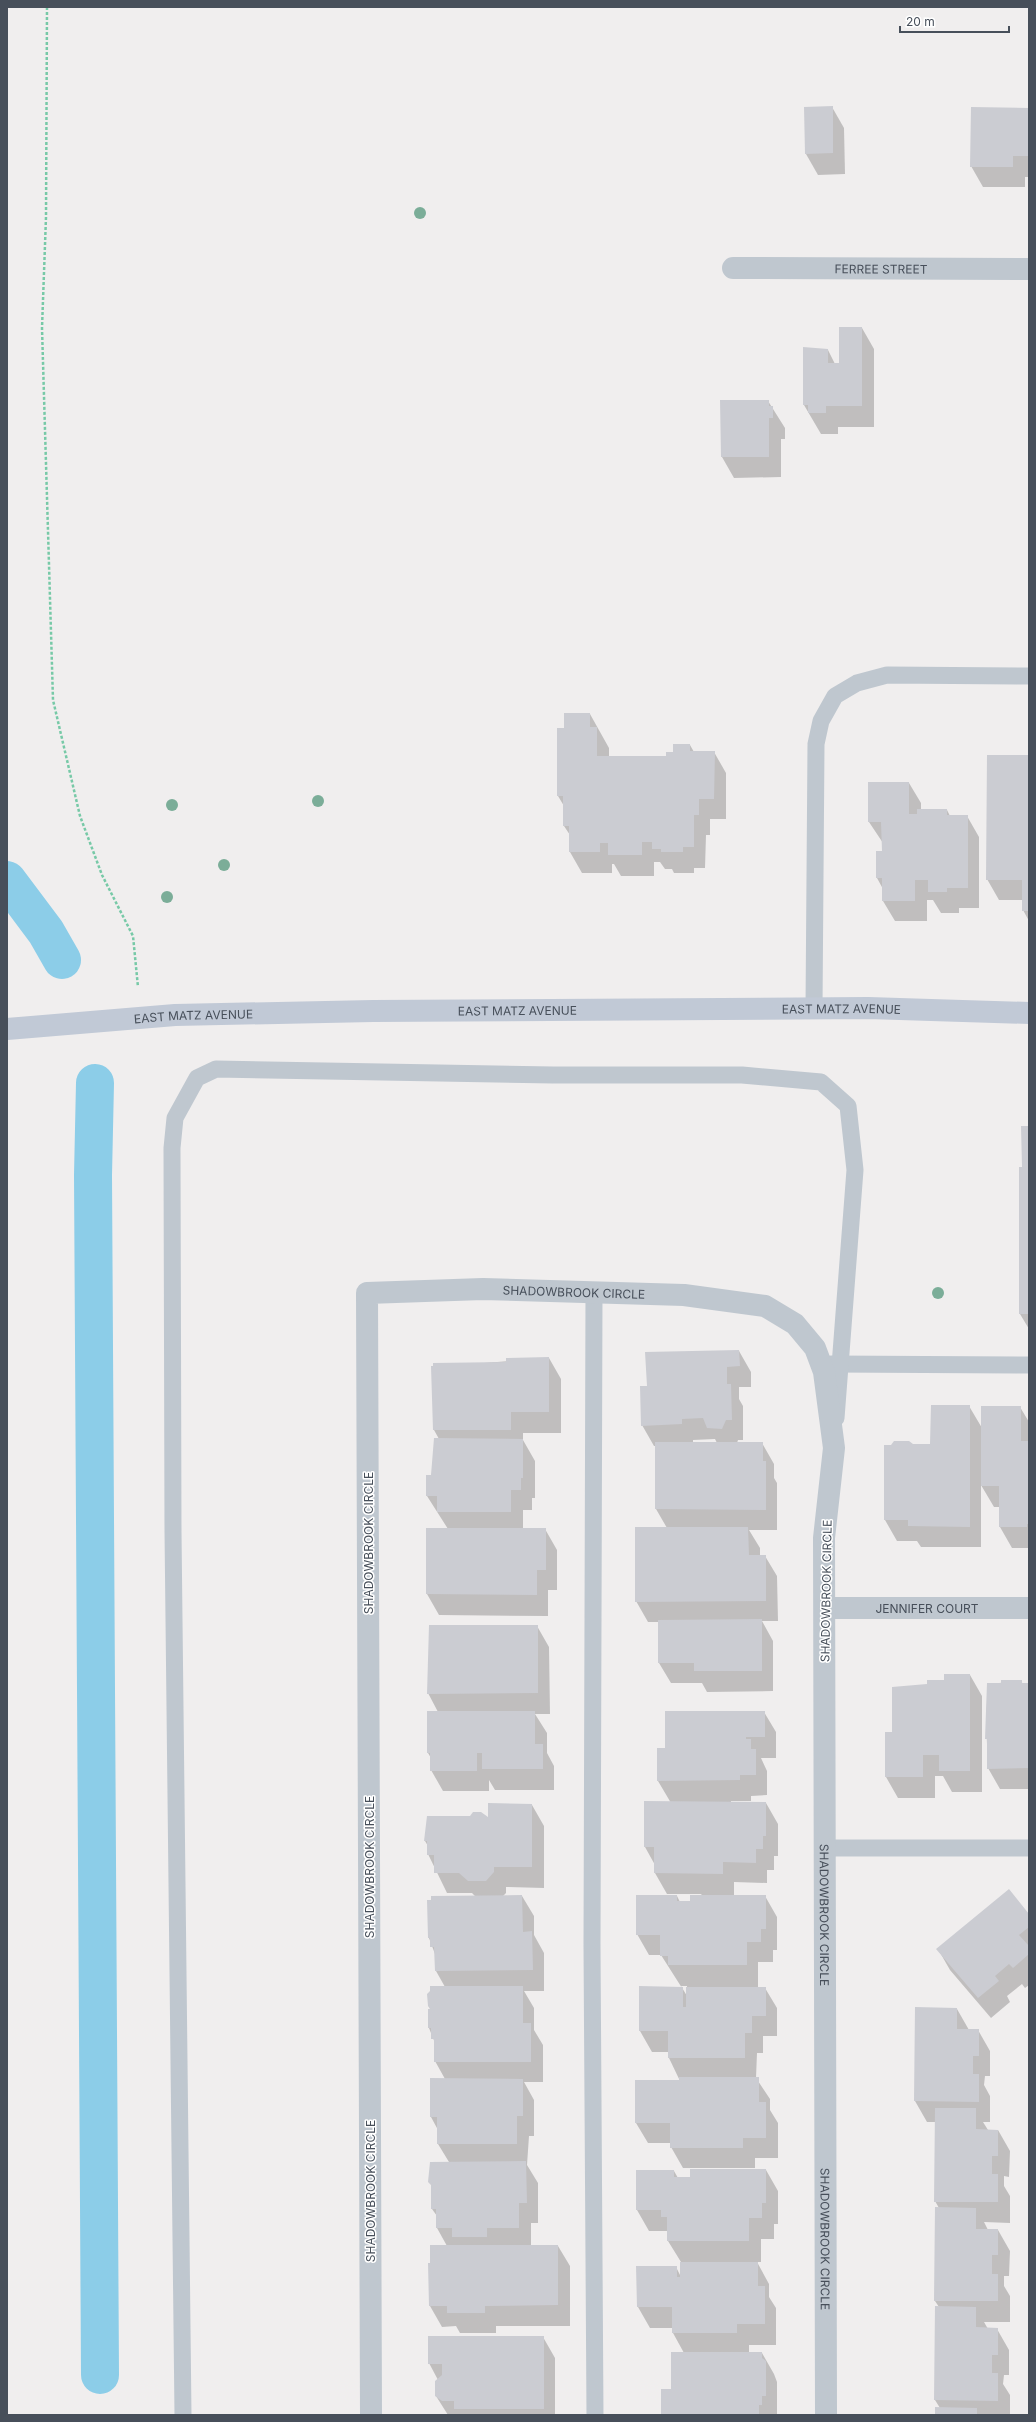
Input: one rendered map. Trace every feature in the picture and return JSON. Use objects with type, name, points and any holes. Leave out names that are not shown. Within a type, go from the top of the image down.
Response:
[{"type":"street","name":"FERREE STREET","points":[[733,268],[1029,269]]},
{"type":"street","name":"EAST MATZ AVENUE","points":[[7,1029],[175,1015],[373,1011],[814,1009],[1029,1013]]},
{"type":"street","name":"SHADOWBROOK CIRCLE","points":[[371,2415],[367,1293],[483,1289],[684,1296],[765,1306],[795,1324],[831,1364],[831,1412],[834,1448],[824,1538],[826,2415]]},
{"type":"street","name":"JENNIFER COURT","points":[[825,1608],[1029,1608]]},
{"type":"lane","points":[[814,1009],[816,744],[821,721],[836,696],[857,683],[887,674],[1029,676]]},
{"type":"lane","points":[[183,2415],[173,1531],[172,1148],[175,1118],[197,1078],[216,1068],[553,1075],[742,1075],[821,1082],[848,1106],[855,1170],[831,1364],[1029,1365]]},
{"type":"lane","points":[[594,1294],[592,1953],[595,2415]]},
{"type":"lane","points":[[825,1848],[1029,1848]]},
{"type":"path","points":[[47,7],[46,217],[42,328],[53,700],[80,816],[102,876],[133,936],[139,1018]]},
{"type":"building","points":[[833,106],[833,153],[805,154],[804,107]]},
{"type":"building","points":[[971,107],[1029,108],[1029,156],[1013,156],[1013,167],[970,167]]},
{"type":"building","points":[[839,327],[862,327],[862,406],[826,406],[826,413],[808,413],[808,405],[803,405],[803,347],[828,349],[828,363],[839,363]]},
{"type":"building","points":[[720,400],[769,400],[769,406],[773,406],[773,418],[769,418],[769,457],[721,457]]},
{"type":"building","points":[[564,713],[590,713],[590,727],[597,727],[597,756],[666,756],[666,752],[673,752],[673,744],[690,744],[690,751],[715,751],[714,799],[699,799],[699,815],[694,815],[694,847],[683,847],[683,852],[661,852],[661,849],[652,849],[652,842],[642,842],[642,855],[608,855],[608,843],[600,843],[600,852],[569,852],[569,826],[563,826],[563,796],[557,796],[557,728],[564,728]]},
{"type":"building","points":[[987,755],[1029,755],[1029,911],[1022,911],[1022,880],[986,880]]},
{"type":"building","points":[[868,782],[909,782],[909,814],[917,814],[917,809],[947,809],[947,815],[968,815],[968,888],[947,888],[947,892],[928,892],[928,880],[915,880],[915,901],[882,901],[882,878],[876,878],[876,851],[882,851],[881,822],[868,822]]},
{"type":"building","points":[[1021,1126],[1029,1126],[1029,1314],[1019,1314],[1019,1167],[1022,1167]]},
{"type":"building","points":[[739,1350],[740,1366],[727,1367],[727,1384],[731,1384],[732,1420],[726,1420],[722,1429],[707,1428],[703,1418],[682,1419],[682,1424],[641,1426],[640,1386],[647,1386],[645,1352]]},
{"type":"building","points":[[549,1357],[549,1412],[511,1412],[511,1430],[433,1430],[431,1366],[433,1366],[433,1363],[506,1362],[506,1358]]},
{"type":"building","points":[[931,1405],[970,1405],[970,1527],[908,1526],[908,1520],[884,1520],[884,1445],[891,1445],[894,1441],[909,1441],[913,1444],[930,1444]]},
{"type":"building","points":[[981,1406],[1021,1406],[1021,1441],[1029,1441],[1029,1524],[1027,1524],[1027,1527],[999,1527],[999,1486],[981,1486]]},
{"type":"building","points":[[434,1438],[523,1439],[523,1478],[521,1478],[521,1490],[511,1490],[511,1512],[437,1512],[437,1496],[426,1496],[426,1475],[431,1475]]},
{"type":"building","points":[[655,1442],[763,1442],[763,1461],[766,1461],[766,1510],[655,1509]]},
{"type":"building","points":[[635,1527],[748,1527],[749,1555],[766,1555],[766,1601],[635,1602]]},
{"type":"building","points":[[426,1528],[546,1528],[546,1570],[537,1570],[537,1595],[426,1594]]},
{"type":"building","points":[[762,1619],[762,1671],[694,1671],[694,1663],[658,1663],[658,1620]]},
{"type":"building","points":[[429,1625],[538,1625],[538,1693],[427,1694]]},
{"type":"building","points":[[944,1674],[970,1674],[970,1771],[939,1771],[939,1755],[923,1755],[923,1777],[885,1777],[885,1732],[892,1732],[892,1687],[927,1684],[927,1680],[944,1680]]},
{"type":"building","points":[[1001,1680],[1022,1680],[1022,1683],[1029,1683],[1029,1768],[987,1769],[987,1739],[985,1739],[987,1683],[1001,1683]]},
{"type":"building","points":[[427,1711],[535,1711],[535,1744],[543,1744],[543,1769],[482,1769],[482,1753],[477,1753],[477,1771],[430,1771],[430,1753],[427,1753]]},
{"type":"building","points":[[665,1711],[765,1711],[765,1737],[746,1737],[746,1739],[751,1739],[751,1749],[756,1749],[756,1775],[740,1775],[740,1780],[657,1781],[657,1748],[665,1748]]},
{"type":"building","points":[[644,1801],[766,1802],[766,1836],[763,1836],[763,1849],[756,1849],[756,1863],[723,1862],[723,1874],[654,1873],[654,1847],[644,1847]]},
{"type":"building","points":[[488,1803],[532,1804],[532,1867],[494,1867],[494,1872],[486,1881],[468,1881],[459,1873],[434,1873],[434,1855],[427,1855],[427,1841],[424,1841],[427,1816],[470,1816],[473,1812],[481,1812],[488,1817]]},
{"type":"building","points":[[1009,1889],[1029,1914],[1029,1927],[1019,1935],[1029,1946],[1029,1954],[1013,1968],[1009,1964],[995,1976],[999,1981],[978,1998],[936,1949]]},
{"type":"building","points":[[522,1895],[523,1932],[532,1931],[533,1970],[435,1971],[434,1947],[430,1947],[430,1938],[428,1938],[427,1900],[431,1900],[431,1896]]},
{"type":"building","points":[[636,1895],[677,1895],[677,1901],[690,1901],[690,1895],[766,1895],[766,1929],[761,1929],[761,1942],[747,1942],[747,1965],[668,1965],[668,1956],[660,1956],[660,1935],[636,1935]]},
{"type":"building","points":[[430,1986],[523,1986],[523,2023],[531,2023],[531,2062],[434,2062],[434,2039],[431,2039],[431,2028],[428,2028],[428,2009],[430,2009],[428,2006],[427,1994],[430,1991]]},
{"type":"building","points":[[639,1986],[683,1987],[683,2007],[686,2007],[686,1987],[766,1987],[766,2016],[752,2016],[752,2033],[745,2033],[745,2058],[668,2058],[668,2031],[639,2031]]},
{"type":"building","points":[[915,2007],[957,2008],[957,2029],[979,2029],[979,2056],[973,2056],[973,2074],[979,2074],[979,2102],[914,2101]]},
{"type":"building","points":[[679,2077],[759,2077],[759,2102],[766,2102],[766,2138],[743,2138],[743,2148],[670,2148],[670,2123],[635,2123],[635,2080],[679,2080]]},
{"type":"building","points":[[430,2078],[523,2079],[523,2116],[517,2116],[517,2144],[437,2144],[437,2117],[430,2117]]},
{"type":"building","points":[[935,2108],[976,2108],[976,2129],[998,2130],[998,2156],[992,2156],[992,2174],[998,2174],[998,2202],[934,2202]]},
{"type":"building","points":[[526,2161],[527,2203],[519,2203],[519,2228],[487,2228],[487,2237],[452,2237],[452,2228],[436,2228],[436,2209],[431,2209],[431,2185],[428,2182],[430,2162]]},
{"type":"building","points":[[690,2169],[766,2169],[766,2203],[762,2203],[762,2218],[749,2218],[749,2241],[667,2241],[667,2217],[661,2217],[661,2210],[636,2210],[636,2170],[674,2170],[674,2177],[690,2177]]},
{"type":"building","points":[[935,2207],[976,2208],[976,2229],[998,2229],[998,2255],[992,2255],[992,2274],[998,2274],[998,2301],[934,2301]]},
{"type":"building","points":[[430,2245],[558,2245],[558,2305],[485,2306],[485,2313],[447,2313],[447,2306],[429,2306],[428,2263],[430,2263]]},
{"type":"building","points":[[680,2262],[758,2262],[758,2286],[765,2286],[765,2324],[737,2324],[737,2333],[672,2333],[672,2307],[637,2307],[636,2266],[677,2266],[677,2277],[680,2277]]},
{"type":"building","points":[[935,2306],[976,2307],[976,2327],[998,2328],[998,2355],[992,2355],[992,2373],[998,2373],[998,2401],[934,2400]]},
{"type":"building","points":[[428,2336],[544,2336],[544,2409],[454,2409],[454,2401],[442,2401],[435,2396],[435,2381],[442,2375],[442,2364],[428,2364]]},
{"type":"building","points":[[671,2352],[762,2352],[762,2358],[766,2361],[766,2396],[762,2396],[762,2405],[759,2405],[759,2415],[661,2415],[661,2389],[671,2389]]},
{"type":"building","points":[[935,2407],[977,2408],[977,2415],[935,2415]]},
{"type":"waterway","points":[[7,880],[46,932],[62,960]]},
{"type":"waterway","points":[[95,1083],[93,1175],[100,2375]]}]
